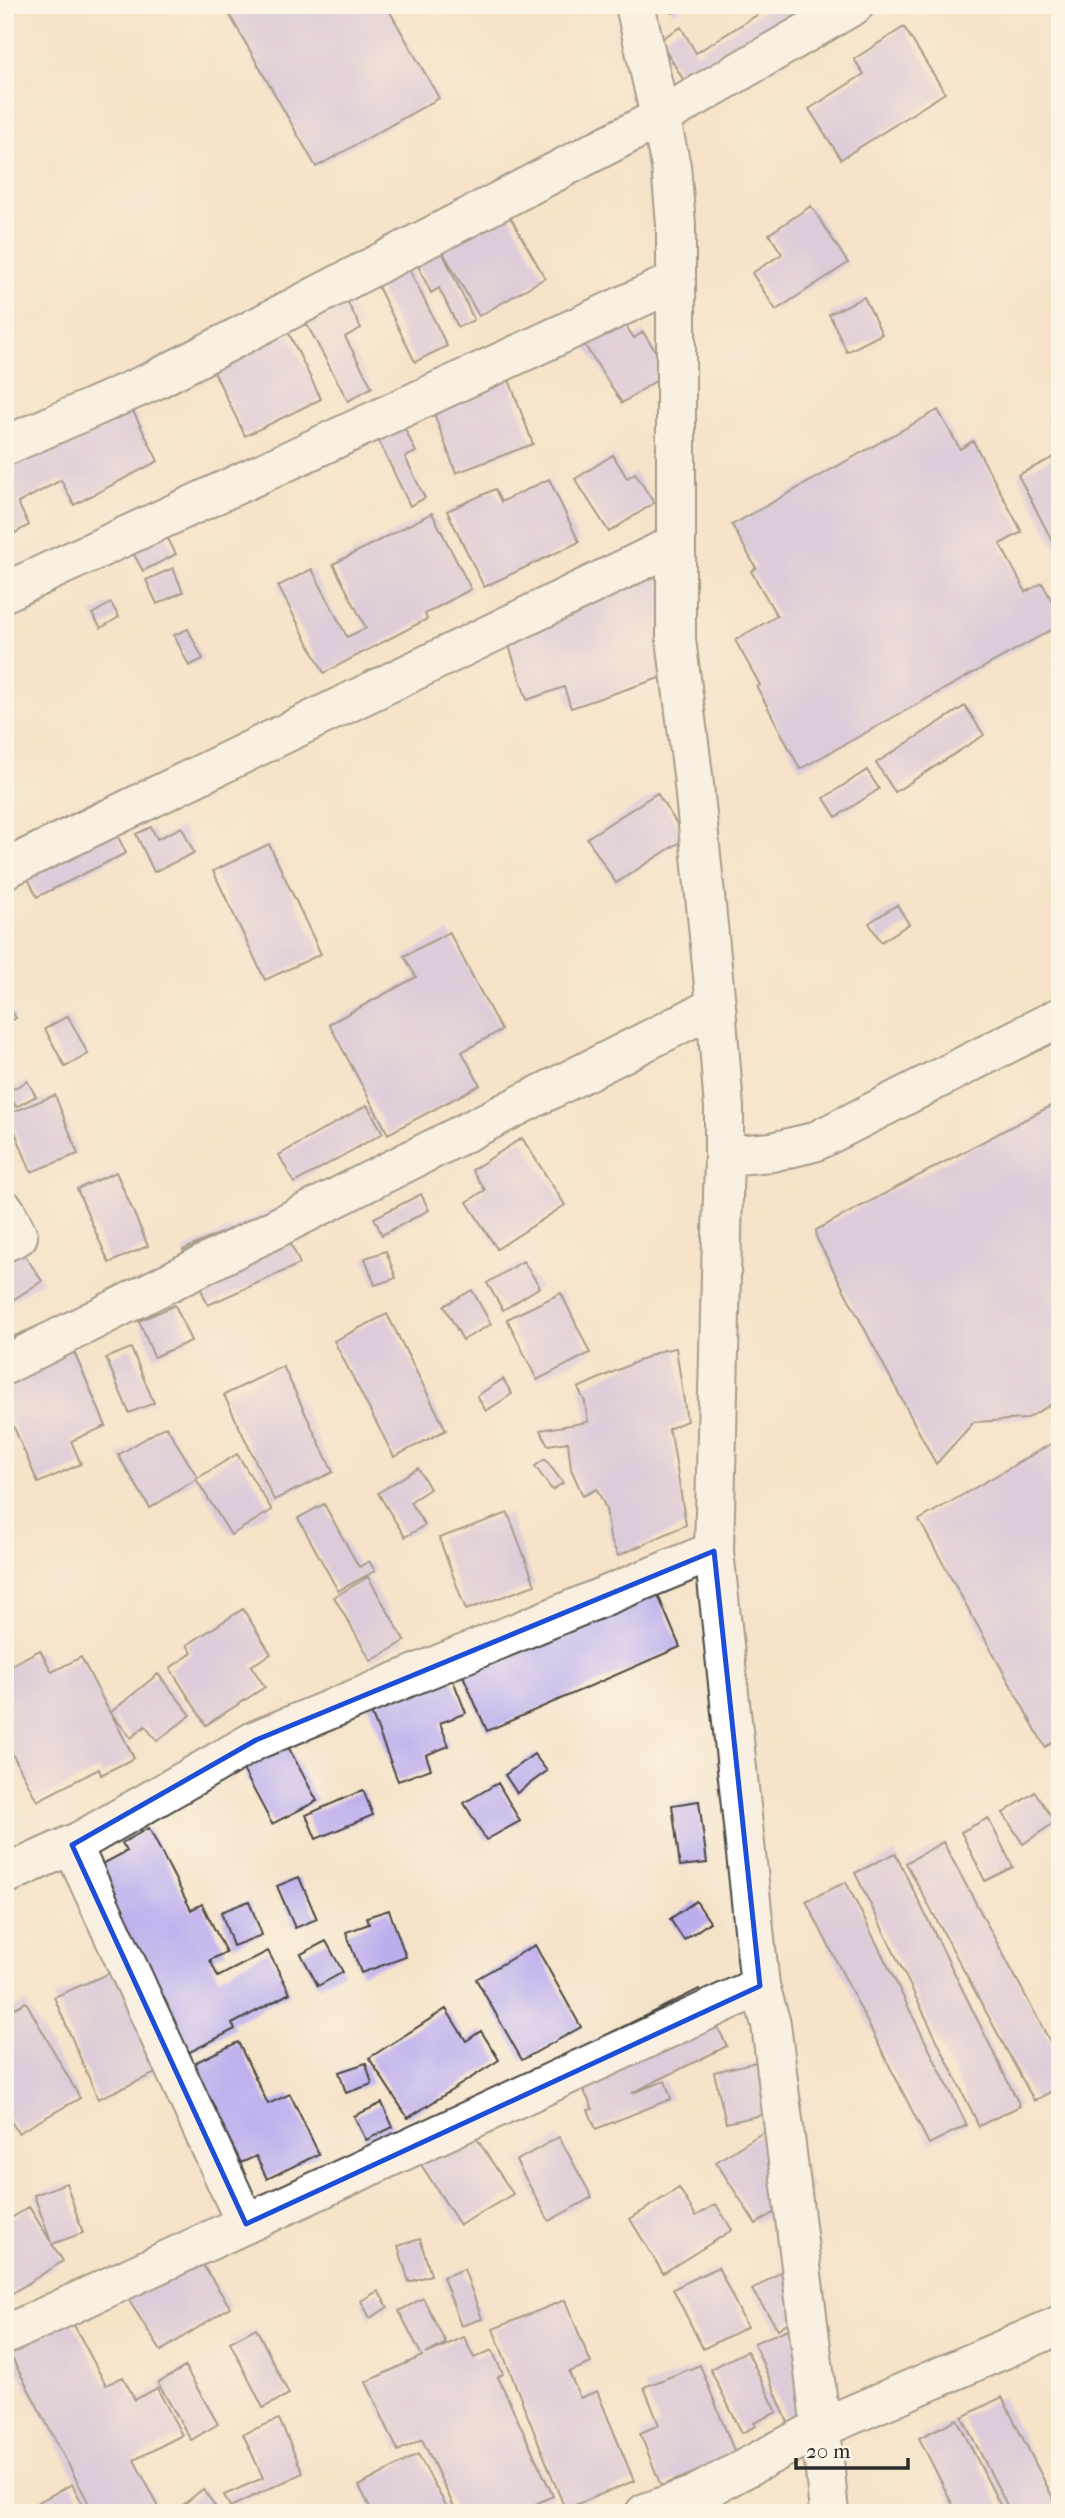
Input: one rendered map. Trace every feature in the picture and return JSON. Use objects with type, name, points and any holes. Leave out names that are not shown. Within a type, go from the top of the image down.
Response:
[{"type":"street","points":[[635,5],[671,166],[676,224],[676,639],[693,775],[724,1108],[715,1551],[760,1986],[771,2024],[829,2513]]},
{"type":"street","points":[[5,446],[155,380],[659,118],[854,5]]},
{"type":"street","points":[[5,592],[676,281]]},
{"type":"street","points":[[5,869],[676,544]]},
{"type":"street","points":[[5,1365],[716,1006]]},
{"type":"street","points":[[724,1156],[772,1152],[814,1142],[1060,1017]]},
{"type":"street","points":[[5,1210],[18,1236],[5,1242]]},
{"type":"street","points":[[5,1875],[72,1845],[256,1740],[715,1551]]},
{"type":"street","points":[[72,1845],[246,2224]]},
{"type":"street","points":[[5,2335],[760,1986]]},
{"type":"street","points":[[645,2513],[694,2496],[821,2428],[1060,2325]]},
{"type":"highlighted area","points":[[714,1551],[760,1986],[246,2224],[72,1845],[256,1740]]},
{"type":"building","points":[[224,5],[386,5],[439,98],[316,167]]},
{"type":"building","points":[[669,5],[685,5],[673,13]]},
{"type":"building","points":[[773,5],[820,5],[688,87],[659,40],[681,27],[696,53]]},
{"type":"building","points":[[904,27],[945,93],[841,159],[809,109],[864,74],[854,59]]},
{"type":"building","points":[[501,201],[545,278],[479,316],[439,245],[474,320],[458,327],[439,288],[431,293],[401,231]]},
{"type":"building","points":[[811,206],[848,263],[776,310],[752,273],[782,254],[769,234]]},
{"type":"building","points":[[395,240],[447,346],[415,362],[363,256]]},
{"type":"building","points":[[339,286],[361,328],[345,337],[372,387],[348,401],[298,308]]},
{"type":"building","points":[[864,297],[882,334],[847,352],[829,314]]},
{"type":"building","points":[[613,306],[634,338],[643,332],[669,372],[622,403],[575,330]]},
{"type":"building","points":[[276,307],[321,399],[245,436],[205,353]]},
{"type":"building","points":[[505,369],[533,444],[456,473],[428,397]]},
{"type":"building","points":[[123,391],[158,461],[74,505],[61,480],[18,503],[29,525],[15,533],[5,513],[5,453]]},
{"type":"building","points":[[938,410],[960,449],[973,441],[1022,532],[1000,544],[1026,592],[1042,583],[1060,615],[1060,625],[800,769],[735,640],[777,616],[751,571],[756,568],[732,525]]},
{"type":"building","points":[[1060,416],[1060,434],[1052,420]]},
{"type":"building","points":[[400,419],[416,452],[405,457],[425,498],[410,506],[374,431]]},
{"type":"building","points":[[1060,454],[1060,556],[1018,475]]},
{"type":"building","points":[[613,455],[627,478],[635,473],[654,503],[609,532],[575,479]]},
{"type":"building","points":[[549,479],[579,542],[484,587],[447,511],[495,489],[501,502]]},
{"type":"building","points":[[432,513],[471,589],[425,614],[427,619],[324,673],[278,586],[312,569],[347,637],[366,628],[333,564]]},
{"type":"building","points":[[159,522],[176,554],[143,571],[126,540]]},
{"type":"building","points":[[173,568],[183,592],[157,604],[146,580]]},
{"type":"building","points":[[656,570],[689,668],[571,708],[564,687],[527,700],[501,622]]},
{"type":"building","points":[[111,603],[119,617],[101,628],[92,614]]},
{"type":"building","points":[[188,629],[203,659],[189,666],[174,635]]},
{"type":"building","points":[[965,706],[984,735],[895,792],[876,763]]},
{"type":"building","points":[[867,770],[879,789],[836,817],[824,798]]},
{"type":"building","points":[[657,793],[686,838],[616,883],[587,838]]},
{"type":"building","points":[[100,800],[126,853],[37,897],[11,844]]},
{"type":"building","points":[[151,827],[157,839],[182,827],[194,853],[154,872],[136,834]]},
{"type":"building","points":[[269,844],[321,954],[265,980],[213,871]]},
{"type":"building","points":[[897,905],[909,924],[881,942],[869,923]]},
{"type":"building","points":[[449,932],[501,1030],[462,1052],[480,1085],[388,1134],[329,1024],[416,977],[404,956]]},
{"type":"building","points":[[5,1001],[16,1018],[5,1025]]},
{"type":"building","points":[[68,1016],[88,1054],[65,1067],[45,1029]]},
{"type":"building","points":[[27,1081],[36,1096],[16,1107],[8,1092]]},
{"type":"building","points":[[55,1095],[78,1154],[31,1172],[8,1114]]},
{"type":"building","points":[[1060,1101],[1060,1399],[1026,1419],[974,1422],[936,1464],[817,1239],[816,1230]]},
{"type":"building","points":[[367,1105],[383,1133],[294,1183],[279,1155]]},
{"type":"building","points":[[522,1138],[565,1205],[497,1249],[467,1202],[485,1190],[472,1170]]},
{"type":"building","points":[[116,1172],[148,1246],[109,1263],[77,1189]]},
{"type":"building","points":[[421,1194],[429,1210],[382,1235],[374,1218]]},
{"type":"building","points":[[275,1208],[300,1264],[208,1305],[183,1250]]},
{"type":"building","points":[[18,1245],[42,1281],[5,1305],[5,1253]]},
{"type":"building","points":[[386,1251],[396,1278],[375,1285],[365,1258]]},
{"type":"building","points":[[523,1261],[540,1287],[503,1310],[487,1283]]},
{"type":"building","points":[[472,1290],[491,1324],[463,1340],[444,1306]]},
{"type":"building","points":[[561,1293],[590,1353],[537,1380],[507,1319]]},
{"type":"building","points":[[175,1305],[191,1341],[154,1357],[139,1321]]},
{"type":"building","points":[[387,1314],[446,1430],[394,1457],[334,1341]]},
{"type":"building","points":[[59,1317],[106,1426],[71,1441],[81,1464],[38,1483],[5,1407],[5,1340]]},
{"type":"building","points":[[131,1348],[154,1403],[129,1413],[106,1358]]},
{"type":"building","points":[[676,1348],[687,1421],[668,1429],[686,1525],[618,1556],[610,1538],[606,1509],[597,1489],[583,1496],[571,1469],[568,1442],[548,1445],[540,1430],[588,1422],[585,1402],[578,1388],[660,1351]]},
{"type":"building","points":[[283,1366],[333,1472],[274,1500],[224,1395]]},
{"type":"building","points":[[503,1379],[512,1394],[486,1411],[477,1396]]},
{"type":"building","points":[[166,1426],[198,1478],[150,1508],[118,1455]]},
{"type":"building","points":[[1060,1441],[1060,1739],[1045,1747],[919,1520]]},
{"type":"building","points":[[237,1454],[272,1510],[231,1535],[196,1479]]},
{"type":"building","points":[[545,1459],[563,1483],[552,1490],[535,1466]]},
{"type":"building","points":[[418,1468],[430,1489],[410,1502],[425,1525],[405,1537],[378,1493]]},
{"type":"building","points":[[324,1504],[359,1567],[369,1561],[375,1571],[338,1591],[298,1518]]},
{"type":"building","points":[[508,1513],[535,1585],[466,1610],[439,1538]]},
{"type":"building","points":[[368,1577],[405,1641],[371,1661],[334,1597]]},
{"type":"building","points":[[652,1581],[680,1647],[487,1731],[458,1664]]},
{"type":"building","points":[[243,1609],[271,1654],[251,1666],[265,1687],[206,1725],[170,1668],[192,1653],[187,1645]]},
{"type":"building","points":[[40,1650],[52,1672],[81,1657],[110,1713],[158,1674],[191,1715],[157,1741],[145,1726],[131,1738],[111,1713],[134,1758],[101,1775],[99,1769],[37,1801],[5,1740],[5,1668]]},
{"type":"building","points":[[447,1665],[466,1713],[440,1723],[449,1746],[426,1755],[431,1769],[398,1781],[365,1697]]},
{"type":"building","points":[[276,1724],[317,1801],[272,1824],[231,1747]]},
{"type":"building","points":[[534,1754],[547,1771],[517,1793],[505,1775]]},
{"type":"building","points":[[498,1783],[520,1821],[486,1840],[464,1803]]},
{"type":"building","points":[[363,1790],[373,1815],[316,1839],[306,1815]]},
{"type":"building","points":[[1035,1792],[1055,1822],[1023,1844],[1003,1813]]},
{"type":"building","points":[[699,1801],[707,1863],[680,1866],[672,1805]]},
{"type":"building","points":[[988,1818],[1013,1867],[985,1881],[961,1832]]},
{"type":"building","points":[[149,1828],[191,1910],[202,1904],[226,1952],[210,1960],[218,1977],[268,1951],[290,1993],[232,2024],[235,2029],[188,2053],[93,1869],[127,1851],[122,1843]]},
{"type":"building","points":[[943,1842],[1060,2060],[1060,2087],[1034,2101],[906,1863]]},
{"type":"building","points":[[895,1853],[1020,2106],[979,2126],[855,1873]]},
{"type":"building","points":[[299,1877],[317,1919],[295,1928],[277,1886]]},
{"type":"building","points":[[846,1882],[967,2125],[929,2144],[806,1901]]},
{"type":"building","points":[[249,1901],[262,1935],[233,1946],[221,1912]]},
{"type":"building","points":[[696,1901],[710,1922],[684,1940],[670,1919]]},
{"type":"building","points":[[389,1910],[406,1957],[361,1973],[346,1932],[369,1924],[367,1917]]},
{"type":"building","points":[[326,1941],[343,1972],[318,1986],[301,1954]]},
{"type":"building","points":[[535,1945],[581,2027],[522,2060],[476,1979]]},
{"type":"building","points":[[119,1969],[163,2070],[98,2099],[54,1997]]},
{"type":"building","points":[[699,1989],[727,2046],[632,2093],[665,2081],[671,2099],[596,2129],[588,2110],[593,2109],[566,2055]]},
{"type":"building","points":[[26,2002],[80,2098],[18,2133],[5,2111],[5,2013]]},
{"type":"building","points":[[446,2009],[466,2041],[481,2031],[499,2060],[408,2118],[369,2058]]},
{"type":"building","points":[[238,2042],[268,2104],[290,2094],[319,2154],[267,2179],[256,2156],[241,2163],[192,2064]]},
{"type":"building","points":[[790,2054],[802,2106],[726,2123],[714,2072]]},
{"type":"building","points":[[366,2063],[372,2084],[346,2093],[339,2072]]},
{"type":"building","points":[[382,2103],[393,2127],[366,2140],[354,2116]]},
{"type":"building","points":[[773,2126],[812,2187],[756,2224],[716,2162]]},
{"type":"building","points":[[471,2130],[513,2194],[460,2225],[420,2163]]},
{"type":"building","points":[[559,2137],[592,2197],[549,2221],[516,2161]]},
{"type":"building","points":[[66,2183],[83,2233],[52,2244],[63,2261],[5,2298],[5,2222],[29,2207],[51,2242],[34,2195]]},
{"type":"building","points":[[679,2188],[696,2216],[716,2204],[732,2230],[663,2273],[630,2219]]},
{"type":"building","points":[[420,2239],[431,2275],[409,2282],[398,2246]]},
{"type":"building","points":[[192,2248],[230,2307],[161,2351],[123,2291]]},
{"type":"building","points":[[718,2267],[747,2327],[703,2349],[673,2289]]},
{"type":"building","points":[[787,2268],[812,2307],[778,2329],[752,2290]]},
{"type":"building","points":[[464,2269],[482,2319],[461,2326],[443,2277]]},
{"type":"building","points":[[378,2291],[388,2307],[370,2318],[361,2301]]},
{"type":"building","points":[[423,2298],[446,2343],[426,2354],[464,2337],[474,2358],[492,2350],[503,2374],[498,2377],[553,2496],[516,2513],[457,2513],[422,2439],[398,2451],[366,2382],[422,2356],[399,2311]]},
{"type":"building","points":[[565,2300],[591,2363],[569,2372],[580,2398],[597,2391],[634,2481],[565,2509],[493,2329]]},
{"type":"building","points":[[66,2310],[106,2385],[123,2377],[135,2400],[157,2388],[182,2435],[134,2460],[162,2513],[94,2513],[5,2345]]},
{"type":"building","points":[[805,2322],[842,2410],[792,2432],[754,2343]]},
{"type":"building","points":[[256,2328],[289,2394],[263,2408],[230,2342]]},
{"type":"building","points":[[747,2351],[777,2412],[754,2423],[756,2426],[742,2433],[710,2369]]},
{"type":"building","points":[[700,2365],[736,2456],[661,2486],[640,2433],[659,2425],[644,2387]]},
{"type":"building","points":[[185,2367],[218,2424],[191,2440],[158,2383]]},
{"type":"building","points":[[1002,2397],[1060,2513],[1011,2513],[962,2417]]},
{"type":"building","points":[[279,2419],[303,2473],[230,2507],[224,2495],[263,2478],[243,2434]]},
{"type":"building","points":[[957,2419],[1004,2513],[957,2513],[919,2438]]},
{"type":"building","points":[[418,2454],[450,2513],[373,2513],[359,2486]]},
{"type":"building","points":[[72,2484],[87,2513],[18,2513]]},
{"type":"building","points":[[203,2489],[220,2513],[173,2513]]}]
